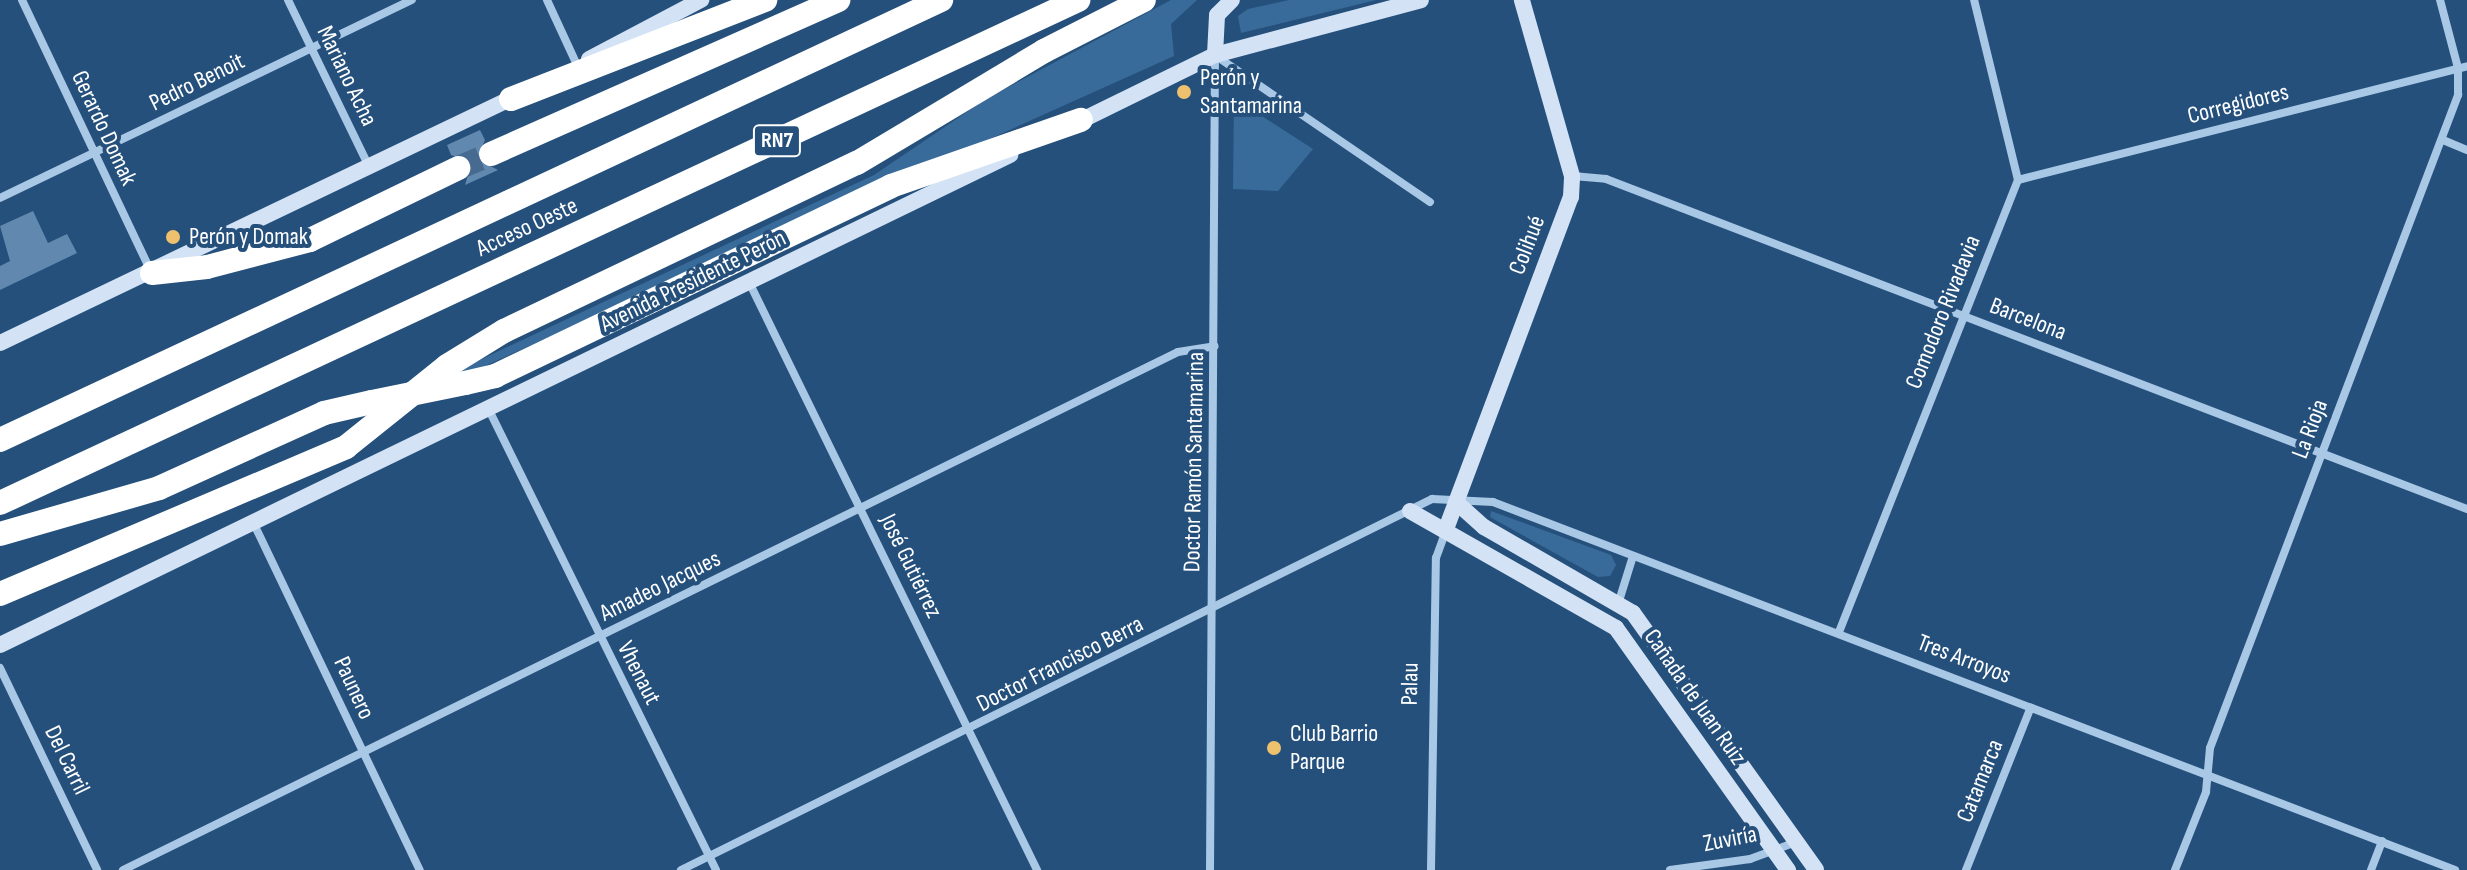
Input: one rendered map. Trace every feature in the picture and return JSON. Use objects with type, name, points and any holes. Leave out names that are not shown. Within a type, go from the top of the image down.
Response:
[{"type":"highway","points":[[511,99],[765,0]]},
{"type":"highway","points":[[491,154],[838,0]]},
{"type":"highway","name":"Acceso Oeste","points":[[0,440],[941,0]]},
{"type":"highway","name":"Acceso Oeste","points":[[0,503],[1078,0]]},
{"type":"highway","points":[[0,594],[346,447],[482,343],[866,158],[1044,51],[1144,0]]},
{"type":"highway","points":[[0,534],[146,492],[324,413],[495,376],[891,186],[1081,120]]},
{"type":"highway","points":[[152,273],[207,267],[310,240],[458,168]]},
{"type":"main road","points":[[0,343],[370,169],[701,0]]},
{"type":"main road","points":[[1215,55],[1217,15],[1232,0]]},
{"type":"main road","name":"Avenida Presidente Perón","points":[[0,645],[1215,55],[1421,0]]},
{"type":"main road","name":"Colihué","points":[[1456,502],[1571,197],[1572,176],[1522,0]]},
{"type":"main road","name":"Palau","points":[[1446,529],[1456,502]]},
{"type":"main road","name":"Cañada de Juan Ruiz","points":[[1456,502],[1484,527],[1619,601],[1655,637],[1816,870]]},
{"type":"main road","name":"Cañada de Juan Ruiz","points":[[1410,511],[1616,628],[1788,870]]},
{"type":"street","name":"Gerardo Domak","points":[[22,0],[152,273]]},
{"type":"street","name":"Mariano Acha","points":[[288,0],[370,169]]},
{"type":"street","name":"Pedro Benoit","points":[[0,198],[412,0]]},
{"type":"street","points":[[547,0],[577,65]]},
{"type":"street","points":[[1974,0],[2018,180]]},
{"type":"street","name":"La Rioja","points":[[2175,870],[2208,773],[2210,748],[2458,95],[2463,67],[2440,0]]},
{"type":"street","points":[[1215,55],[1430,202]]},
{"type":"street","name":"Doctor Ramón Santamarina","points":[[1210,870],[1215,55]]},
{"type":"street","name":"Corregidores","points":[[2018,180],[2463,67]]},
{"type":"street","points":[[2443,140],[2467,150]]},
{"type":"street","name":"Barcelona","points":[[1572,176],[1606,179],[2467,509]]},
{"type":"street","name":"Comodoro Rivadavia","points":[[1839,632],[2018,180]]},
{"type":"street","name":"José Gutiérrez","points":[[748,280],[1037,870]]},
{"type":"street","name":"Amadeo Jacques","points":[[123,870],[862,510],[1178,352],[1215,346]]},
{"type":"street","name":"Vhenaut","points":[[487,407],[716,870]]},
{"type":"street","name":"Doctor Francisco Berra","points":[[681,870],[971,732],[1432,499],[1456,502]]},
{"type":"street","name":"Tres Arroyos","points":[[1456,502],[1493,502],[2455,870]]},
{"type":"street","name":"Paunero","points":[[253,522],[420,870]]},
{"type":"street","name":"Palau","points":[[1431,870],[1436,558],[1446,529]]},
{"type":"street","points":[[1619,601],[1633,556]]},
{"type":"street","name":"Del Carril","points":[[0,668],[97,870]]},
{"type":"street","name":"Catamarca","points":[[1966,870],[2031,707]]},
{"type":"street","points":[[2371,870],[2382,841]]},
{"type":"street","name":"Zuviría","points":[[1670,870],[1774,851],[1796,842]]},
{"type":"shaded area","points":[[1171,0],[1197,0],[1171,24],[1174,56],[447,383],[450,374],[874,175],[986,99]]},
{"type":"shaded area","points":[[1289,0],[1376,0],[1241,33],[1238,16],[1248,9]]},
{"type":"shaded area","points":[[1234,98],[1313,149],[1278,191],[1233,189]]},
{"type":"shaded area","points":[[1491,511],[1611,555],[1616,565],[1610,576],[1598,577],[1490,517]]},
{"type":"building","points":[[480,130],[485,140],[477,159],[498,170],[465,185],[472,162],[451,155],[447,145]]},
{"type":"building","points":[[33,211],[48,243],[67,234],[77,253],[0,290],[0,266],[10,261],[0,226]]},
{"type":"tunnel","points":[[458,168],[491,154]]},
{"type":"place","name":"Perón y Santamarina","points":[[1184,92]]},
{"type":"place","name":"Perón y Domak","points":[[173,237]]},
{"type":"place","name":"Club Barrio Parque","points":[[1274,748]]}]
